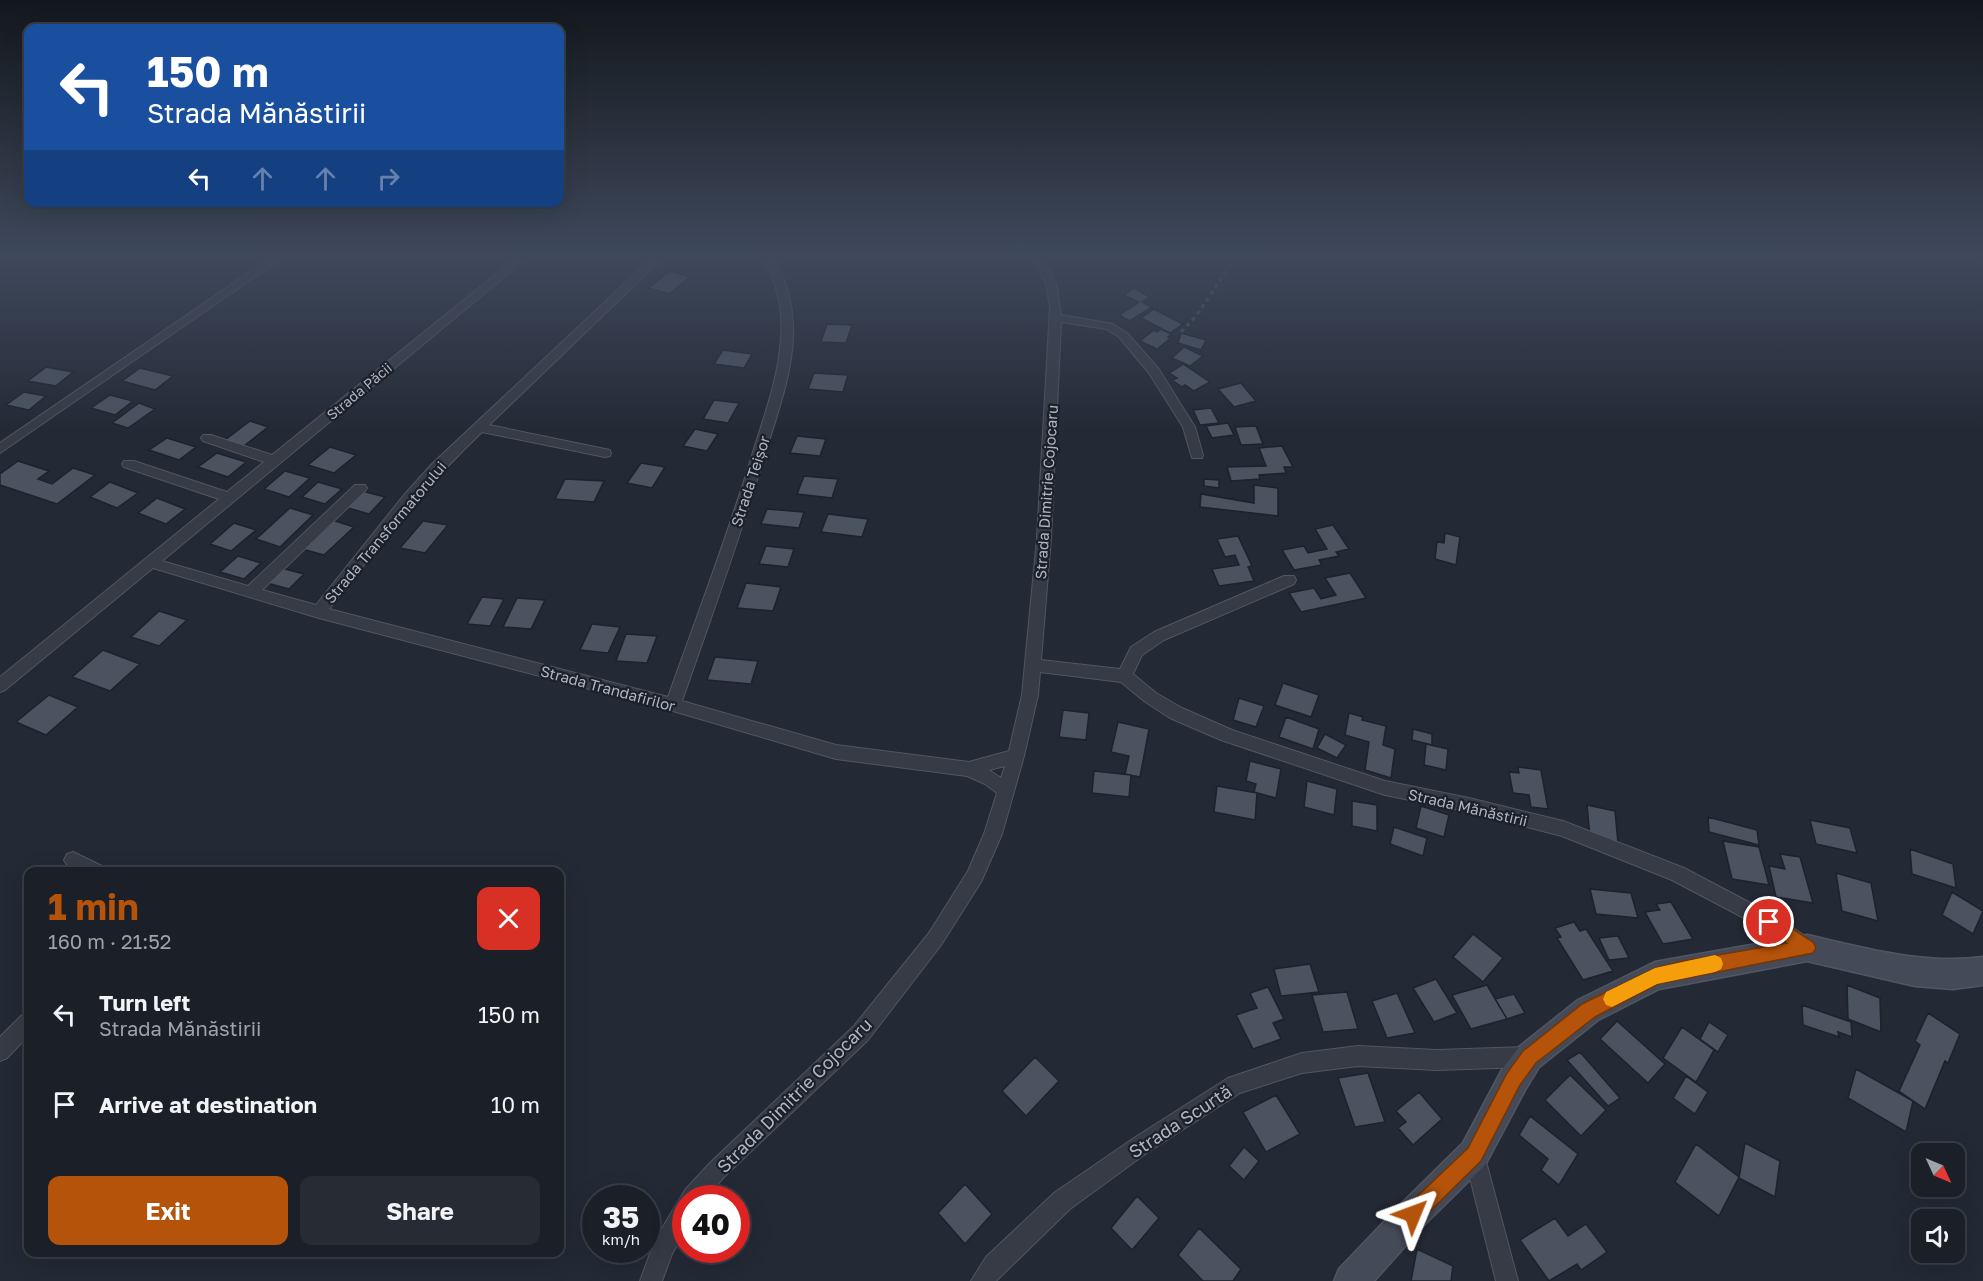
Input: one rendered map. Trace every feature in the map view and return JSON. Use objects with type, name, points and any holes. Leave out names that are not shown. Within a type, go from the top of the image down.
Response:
[{"type":"street","points":[[0,449],[196,314]]},
{"type":"street","name":"Strada Păcii","points":[[0,686],[454,314]]},
{"type":"street","name":"Strada Transformatorului","points":[[319,612],[437,466],[598,314]]},
{"type":"street","name":"Strada Teișor","points":[[673,705],[744,503],[778,391],[786,348],[786,314]]},
{"type":"street","name":"Strada Dimitrie Cojocaru","points":[[704,1185],[717,1170],[861,1033],[935,939],[975,876],[993,834],[1016,756],[1030,695],[1044,538],[1056,314]]},
{"type":"street","points":[[1056,318],[1109,326],[1123,335],[1154,371],[1189,427],[1197,455]]},
{"type":"street","points":[[478,427],[605,453]]},
{"type":"street","points":[[0,433],[18,437]]},
{"type":"street","points":[[207,438],[275,460]]},
{"type":"street","points":[[129,464],[230,498]]},
{"type":"street","points":[[250,592],[360,488]]},
{"type":"street","name":"Strada Trandafirilor","points":[[152,563],[319,612],[673,705],[836,752],[969,769],[991,779],[1006,791]]},
{"type":"street","points":[[1032,665],[1125,676],[1136,651],[1159,636],[1289,580]]},
{"type":"street","name":"Strada Mănăstirii","points":[[1125,676],[1150,697],[1176,713],[1227,735],[1385,788],[1469,805],[1563,829],[1678,874],[1769,922],[1807,948],[1915,972],[1953,975],[1983,971]]},
{"type":"street","name":"Strada Trandafirilor","points":[[969,769],[1016,756]]},
{"type":"street","points":[[73,860],[86,867]]},
{"type":"street","name":"Strada Mănăstirii","points":[[1351,1281],[1413,1214],[1474,1155],[1514,1079],[1529,1057],[1588,1010],[1655,976],[1683,969],[1807,948]]},
{"type":"street","points":[[0,1051],[24,1027]]},
{"type":"street","name":"Strada Scurtă","points":[[982,1281],[994,1265],[1062,1201],[1141,1145],[1235,1085],[1302,1063],[1358,1056],[1437,1060],[1529,1057]]},
{"type":"street","points":[[1474,1155],[1507,1281]]},
{"type":"street","points":[[651,1281],[663,1248],[672,1232]]},
{"type":"path","points":[[1182,332],[1198,314]]},
{"type":"building","points":[[1121,314],[1141,314],[1130,321],[1119,315]]},
{"type":"building","points":[[1147,314],[1163,314],[1183,324],[1170,333],[1141,318]]},
{"type":"building","points":[[827,324],[852,325],[846,343],[821,342]]},
{"type":"building","points":[[1161,329],[1171,334],[1168,337],[1171,338],[1157,349],[1140,341],[1154,330],[1157,332]]},
{"type":"building","points":[[1181,333],[1206,340],[1201,350],[1178,343]]},
{"type":"building","points":[[1184,347],[1203,356],[1190,366],[1172,358]]},
{"type":"building","points":[[723,350],[752,354],[744,368],[714,364]]},
{"type":"building","points":[[1183,364],[1210,382],[1194,391],[1185,385],[1182,387],[1172,380],[1177,378],[1169,373]]},
{"type":"building","points":[[46,367],[73,372],[56,386],[28,381]]},
{"type":"building","points":[[140,368],[173,376],[155,390],[122,381]]},
{"type":"building","points":[[814,373],[848,375],[843,392],[808,389]]},
{"type":"building","points":[[1241,383],[1256,401],[1234,407],[1218,389]]},
{"type":"building","points":[[24,392],[46,396],[29,410],[6,405]]},
{"type":"building","points":[[110,395],[133,401],[115,415],[91,408]]},
{"type":"building","points":[[714,400],[739,403],[728,423],[703,419]]},
{"type":"building","points":[[139,403],[155,409],[128,428],[112,423]]},
{"type":"building","points":[[1211,408],[1219,423],[1200,425],[1193,410]]},
{"type":"building","points":[[250,421],[268,427],[244,446],[225,440]]},
{"type":"building","points":[[1228,423],[1234,435],[1212,438],[1206,426]]},
{"type":"building","points":[[1256,426],[1263,444],[1241,445],[1235,427]]},
{"type":"building","points":[[695,429],[718,434],[707,451],[683,446]]},
{"type":"building","points":[[797,436],[826,439],[820,456],[790,453]]},
{"type":"building","points":[[167,438],[196,447],[179,460],[149,450]]},
{"type":"building","points":[[1282,446],[1293,467],[1284,467],[1286,473],[1259,475],[1260,479],[1231,481],[1227,467],[1266,466],[1259,448]]},
{"type":"building","points":[[330,447],[356,455],[334,473],[308,465]]},
{"type":"building","points":[[217,453],[246,462],[228,477],[198,467]]},
{"type":"building","points":[[18,461],[49,471],[38,479],[52,484],[73,468],[95,475],[57,504],[0,485],[0,474]]},
{"type":"building","points":[[641,463],[665,467],[652,488],[627,483]]},
{"type":"building","points":[[285,471],[310,478],[289,497],[264,489]]},
{"type":"building","points":[[804,476],[838,479],[832,498],[797,494]]},
{"type":"building","points":[[565,479],[604,481],[594,502],[555,499]]},
{"type":"building","points":[[1204,479],[1219,480],[1219,488],[1204,486]]},
{"type":"building","points":[[110,482],[138,493],[117,508],[90,497]]},
{"type":"building","points":[[318,482],[342,489],[325,504],[302,497]]},
{"type":"building","points":[[1254,485],[1278,488],[1278,516],[1200,507],[1201,494],[1254,503]]},
{"type":"building","points":[[362,491],[385,497],[369,514],[345,507]]},
{"type":"building","points":[[157,498],[185,509],[166,524],[138,513]]},
{"type":"building","points":[[290,508],[313,515],[280,547],[256,539]]},
{"type":"building","points":[[767,509],[804,512],[799,528],[761,524]]},
{"type":"building","points":[[828,514],[868,519],[862,537],[821,532]]},
{"type":"building","points":[[332,520],[354,527],[324,555],[302,549]]},
{"type":"building","points":[[423,521],[448,525],[425,553],[400,548]]},
{"type":"building","points":[[234,523],[256,530],[231,551],[210,544]]},
{"type":"building","points":[[1333,525],[1349,549],[1336,552],[1339,556],[1319,560],[1322,565],[1294,570],[1282,550],[1304,546],[1308,553],[1327,549],[1315,529]]},
{"type":"building","points":[[1445,533],[1460,537],[1456,565],[1435,559],[1437,542],[1444,543]]},
{"type":"building","points":[[1238,536],[1252,566],[1248,567],[1254,581],[1219,586],[1212,569],[1239,565],[1235,555],[1225,557],[1217,539]]},
{"type":"building","points":[[766,546],[794,549],[788,567],[759,564]]},
{"type":"building","points":[[238,556],[261,563],[244,579],[220,572]]},
{"type":"building","points":[[281,568],[304,574],[289,589],[267,583]]},
{"type":"building","points":[[1350,573],[1366,598],[1301,612],[1289,593],[1314,588],[1321,599],[1336,595],[1325,578]]},
{"type":"building","points":[[746,583],[781,587],[773,611],[737,608]]},
{"type":"building","points":[[482,597],[504,599],[490,626],[467,624]]},
{"type":"building","points":[[517,598],[545,600],[531,629],[503,627]]},
{"type":"building","points":[[159,611],[187,620],[159,646],[131,637]]},
{"type":"building","points":[[592,624],[620,627],[608,653],[580,650]]},
{"type":"building","points":[[626,634],[657,636],[647,663],[616,661]]},
{"type":"building","points":[[103,650],[140,664],[110,691],[72,677]]},
{"type":"building","points":[[715,657],[758,661],[751,684],[707,680]]},
{"type":"building","points":[[1283,683],[1319,695],[1311,717],[1275,705]]},
{"type":"building","points":[[49,695],[78,707],[46,735],[16,722]]},
{"type":"building","points":[[1239,698],[1264,706],[1256,727],[1233,720]]},
{"type":"building","points":[[1063,710],[1089,713],[1086,740],[1059,737]]},
{"type":"building","points":[[1349,713],[1363,717],[1362,720],[1386,726],[1383,745],[1395,749],[1391,778],[1365,770],[1369,742],[1345,735]]},
{"type":"building","points":[[1286,717],[1319,729],[1313,749],[1279,737]]},
{"type":"building","points":[[1118,722],[1149,729],[1140,777],[1125,774],[1129,756],[1111,752]]},
{"type":"building","points":[[1413,729],[1432,734],[1432,745],[1412,740]]},
{"type":"building","points":[[1325,734],[1346,745],[1337,758],[1317,748]]},
{"type":"building","points":[[1426,744],[1448,749],[1446,770],[1424,765]]},
{"type":"building","points":[[1250,761],[1281,769],[1276,798],[1254,792],[1256,784],[1246,781]]},
{"type":"building","points":[[1518,767],[1541,770],[1548,809],[1531,807],[1529,795],[1513,793],[1509,772],[1519,773]]},
{"type":"building","points":[[1094,771],[1131,775],[1129,797],[1092,793]]},
{"type":"building","points":[[1307,781],[1337,789],[1334,815],[1304,807]]},
{"type":"building","points":[[1217,786],[1257,793],[1255,820],[1214,812]]},
{"type":"building","points":[[1352,801],[1377,805],[1377,831],[1352,826]]},
{"type":"building","points":[[1587,805],[1615,811],[1618,843],[1590,837]]},
{"type":"building","points":[[1421,806],[1449,815],[1444,837],[1416,828]]},
{"type":"building","points":[[1708,817],[1757,830],[1759,845],[1709,832]]},
{"type":"building","points":[[1810,820],[1850,828],[1857,853],[1816,844]]},
{"type":"building","points":[[1394,827],[1427,838],[1423,856],[1390,844]]},
{"type":"building","points":[[1723,841],[1759,847],[1769,885],[1732,879]]},
{"type":"building","points":[[1910,849],[1953,864],[1956,888],[1912,874]]},
{"type":"building","points":[[1780,854],[1800,857],[1813,903],[1776,897],[1769,866],[1785,869]]},
{"type":"building","points":[[1836,873],[1871,883],[1878,921],[1842,911]]},
{"type":"building","points":[[1590,889],[1631,893],[1638,918],[1596,914]]},
{"type":"building","points":[[1952,892],[1983,911],[1973,934],[1942,915]]},
{"type":"building","points":[[1671,902],[1693,939],[1663,944],[1645,912],[1660,910],[1656,904]]},
{"type":"building","points":[[1574,922],[1580,931],[1586,929],[1613,971],[1583,980],[1557,938],[1561,937],[1555,928]]},
{"type":"building","points":[[1473,934],[1503,958],[1483,982],[1453,957]]},
{"type":"building","points":[[1618,936],[1629,958],[1609,960],[1599,938]]},
{"type":"building","points":[[1310,964],[1319,992],[1281,996],[1274,969]]},
{"type":"building","points":[[1436,979],[1457,1013],[1434,1022],[1413,988]]},
{"type":"building","points":[[1487,985],[1507,1019],[1471,1029],[1452,995]]},
{"type":"building","points":[[1847,985],[1880,998],[1881,1032],[1848,1019]]},
{"type":"building","points":[[1268,987],[1284,1019],[1273,1023],[1281,1039],[1253,1049],[1236,1015],[1257,1008],[1250,993]]},
{"type":"building","points":[[1347,992],[1358,1029],[1323,1032],[1312,995]]},
{"type":"building","points":[[1397,993],[1415,1033],[1387,1038],[1372,1001]]},
{"type":"building","points":[[1514,994],[1525,1013],[1507,1019],[1495,999]]},
{"type":"building","points":[[1802,1005],[1851,1022],[1852,1037],[1838,1032],[1839,1037],[1803,1025]]},
{"type":"building","points":[[1928,1013],[1960,1034],[1948,1063],[1945,1061],[1925,1109],[1899,1091],[1920,1045],[1915,1041]]},
{"type":"building","points":[[1617,1021],[1665,1064],[1648,1083],[1600,1039]]},
{"type":"building","points":[[1709,1022],[1728,1035],[1718,1052],[1700,1039]]},
{"type":"building","points":[[1682,1027],[1714,1050],[1696,1082],[1663,1058]]},
{"type":"building","points":[[1580,1052],[1620,1098],[1608,1106],[1567,1060]]},
{"type":"building","points":[[1035,1057],[1059,1081],[1026,1116],[1002,1091]]},
{"type":"building","points":[[1856,1069],[1913,1101],[1906,1132],[1848,1098]]},
{"type":"building","points":[[1368,1073],[1385,1122],[1355,1127],[1338,1078]]},
{"type":"building","points":[[1570,1075],[1606,1110],[1581,1136],[1545,1100]]},
{"type":"building","points":[[1686,1076],[1708,1092],[1695,1114],[1673,1098]]},
{"type":"building","points":[[1419,1092],[1442,1119],[1413,1145],[1398,1128],[1406,1122],[1396,1111]]},
{"type":"building","points":[[1276,1095],[1300,1134],[1266,1152],[1243,1112]]},
{"type":"building","points":[[1530,1116],[1578,1154],[1559,1185],[1541,1170],[1548,1159],[1519,1135]]},
{"type":"building","points":[[1745,1143],[1780,1161],[1775,1197],[1739,1178]]},
{"type":"building","points":[[1696,1144],[1739,1177],[1719,1216],[1675,1182]]},
{"type":"building","points":[[1244,1147],[1259,1161],[1244,1180],[1229,1166]]},
{"type":"building","points":[[965,1184],[992,1214],[965,1244],[938,1213]]},
{"type":"building","points":[[1137,1196],[1159,1218],[1132,1250],[1111,1228]]},
{"type":"building","points":[[1555,1218],[1568,1236],[1586,1224],[1607,1252],[1581,1270],[1577,1264],[1549,1281],[1520,1240]]},
{"type":"building","points":[[1199,1228],[1241,1269],[1233,1281],[1203,1281],[1178,1255]]},
{"type":"building","points":[[1417,1249],[1453,1266],[1451,1281],[1411,1281]]},
{"type":"slow traffic","points":[[1612,999],[1655,976],[1715,964]]},
{"type":"route","points":[[1413,1214],[1474,1155],[1514,1079],[1529,1057],[1588,1010],[1655,976],[1683,969],[1807,948],[1769,922]]}]
